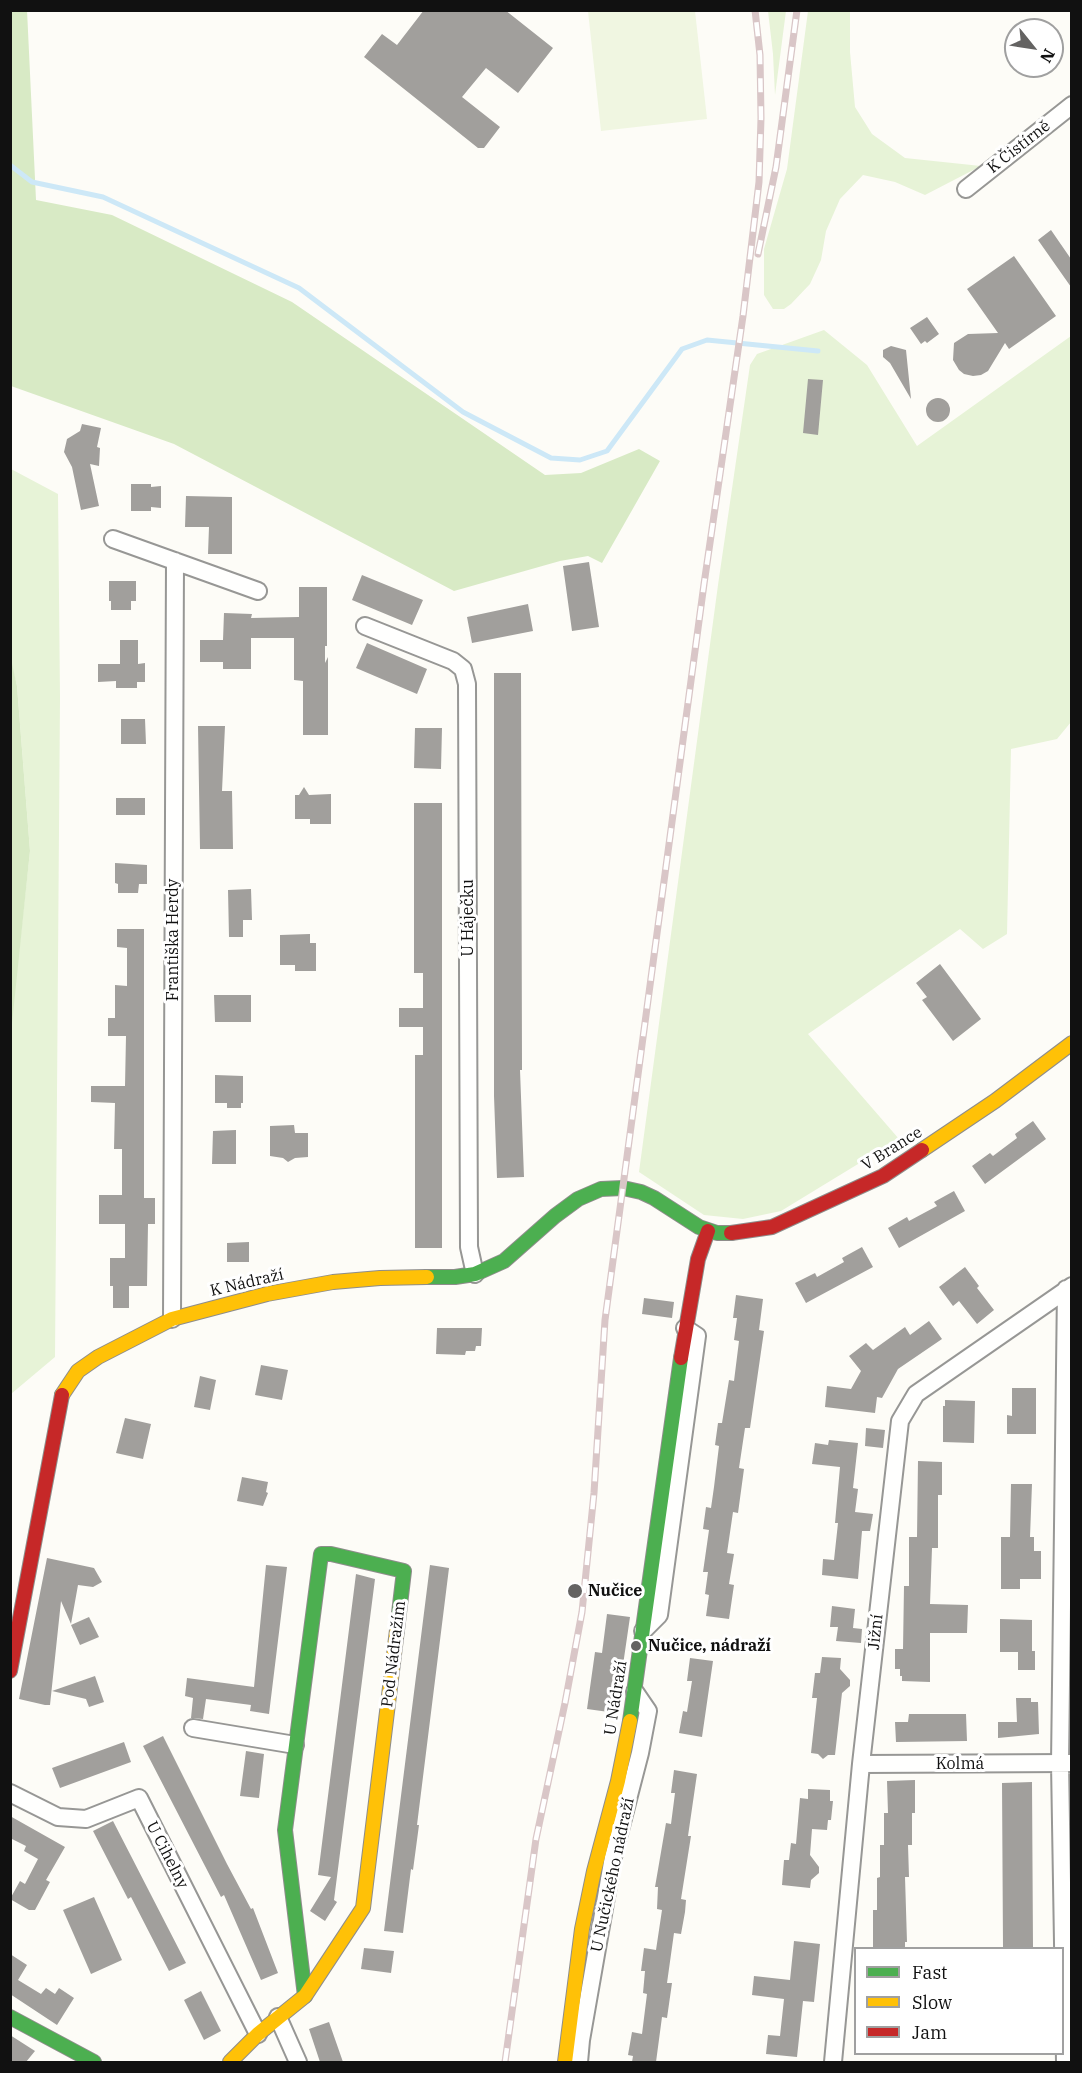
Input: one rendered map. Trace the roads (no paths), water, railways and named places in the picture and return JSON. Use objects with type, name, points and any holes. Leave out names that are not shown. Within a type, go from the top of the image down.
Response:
[{"type":"street","name":"K Čistírně","points":[[966,189],[1071,105]]},
{"type":"street","points":[[113,539],[258,591]]},
{"type":"street","name":"Františka Herdy","points":[[172,1319],[175,561]]},
{"type":"street","name":"U Háječku","points":[[365,626],[453,661],[463,669],[467,684],[469,1247],[475,1274]]},
{"type":"street","name":"V Brance","points":[[708,1231],[732,1233],[772,1227],[883,1176],[995,1101],[1071,1043]]},
{"type":"street","name":"K Nádraží","points":[[10,1671],[62,1394],[78,1371],[98,1357],[172,1319],[267,1294],[333,1282],[380,1278],[456,1277],[475,1274],[504,1261],[555,1216],[578,1199],[601,1189],[623,1188],[641,1192],[708,1231]]},
{"type":"street","points":[[643,1631],[659,1615],[697,1336],[685,1328],[698,1258],[708,1231]]},
{"type":"street","points":[[1065,2062],[1068,1962],[1066,1763],[1069,1288]]},
{"type":"street","name":"Jižní","points":[[833,2062],[861,1764],[900,1422],[916,1394],[1069,1288]]},
{"type":"street","name":"Pod Nádražím","points":[[230,2062],[258,2034],[305,1996],[363,1908],[404,1571],[331,1554],[321,1554],[285,1830],[305,1996]]},
{"type":"street","name":"U Nádraží","points":[[565,2062],[582,1929],[594,1870],[618,1781],[635,1692],[643,1631]]},
{"type":"street","name":"U Nučického nádraží","points":[[579,2062],[613,1857],[640,1753],[648,1712],[635,1692]]},
{"type":"street","points":[[193,1728],[295,1745]]},
{"type":"street","name":"Kolmá","points":[[861,1764],[1066,1763]]},
{"type":"street","name":"U Cihelny","points":[[10,1793],[58,1817],[76,1818],[86,1818],[139,1798],[258,2034]]},
{"type":"street","points":[[10,2017],[94,2062]]},
{"type":"street","points":[[278,2017],[298,2062]]},
{"type":"waterway","points":[[10,165],[32,182],[103,197],[299,288],[463,412],[551,458],[580,460],[607,451],[682,349],[707,340],[818,351]]},
{"type":"railway","points":[[505,2062],[536,1839],[582,1612],[594,1493],[605,1320],[704,584],[743,316],[759,182],[760,55],[755,10]]},
{"type":"railway","points":[[758,254],[776,167],[797,10]]},
{"type":"place","name":"Nučice","points":[[575,1591]]},
{"type":"place","name":"Nučice, nádraží","points":[[636,1646]]}]
